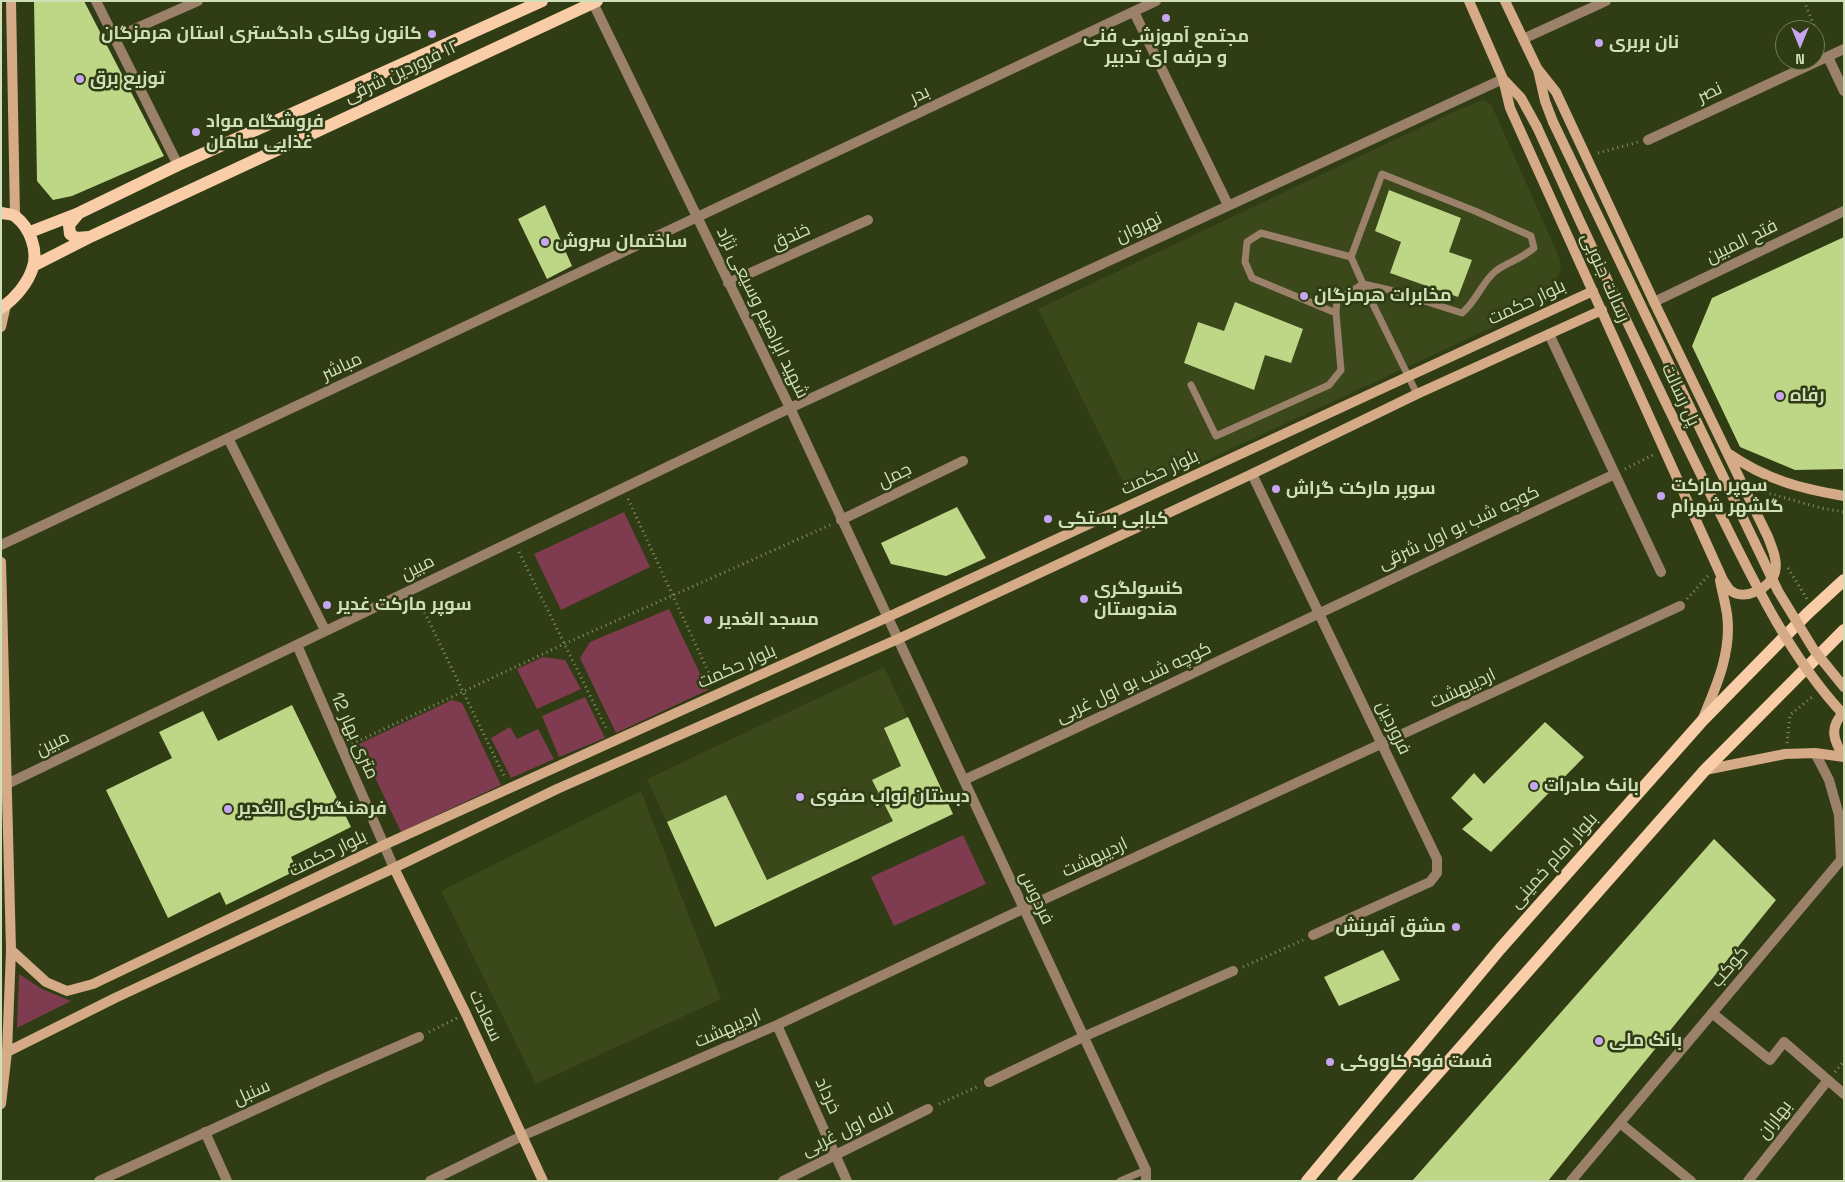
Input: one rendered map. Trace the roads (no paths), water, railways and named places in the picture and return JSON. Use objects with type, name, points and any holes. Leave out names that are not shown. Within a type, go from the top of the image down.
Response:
[{"type":"main road","name":"١٢ فروردین شرقی","points":[[30,232],[79,213],[178,165],[542,1]]},
{"type":"main road","name":"١٢ فروردین شرقی","points":[[33,266],[92,236],[595,2]]},
{"type":"main road","points":[[1,213],[15,216],[30,232],[33,246],[33,266],[23,286],[4,306]]},
{"type":"main road","points":[[79,213],[69,225],[70,234],[76,238],[92,236]]},
{"type":"main road","name":"بلوار امام خمینی","points":[[1307,1181],[1500,949],[1703,720],[1807,614],[1844,580]]},
{"type":"main road","points":[[1343,1181],[1705,770],[1844,630]]},
{"type":"street","points":[[11,1],[15,216]]},
{"type":"street","points":[[96,1],[178,165]]},
{"type":"street","points":[[114,38],[198,1]]},
{"type":"street","name":"بدر","points":[[698,218],[1156,1]]},
{"type":"street","name":"رسالت جنوبی","points":[[1469,1],[1503,79],[1510,108],[1723,580],[1730,590],[1736,593],[1748,594],[1761,589],[1772,580],[1775,571],[1776,560],[1768,537],[1654,302],[1556,92],[1537,68],[1505,1]]},
{"type":"street","points":[[1523,39],[1606,1]]},
{"type":"street","name":"شهید ابراهیم وسیعی نژاد","points":[[595,2],[790,408],[898,639]]},
{"type":"street","points":[[1134,12],[1228,205]]},
{"type":"street","name":"نصر","points":[[1648,140],[1844,49]]},
{"type":"street","points":[[1828,57],[1844,91]]},
{"type":"street","name":"پل رسالت","points":[[1537,68],[1545,101],[1553,122],[1774,584],[1814,650],[1844,687]]},
{"type":"street","name":"پل رسالت","points":[[1503,79],[1521,98],[1537,128],[1675,422],[1737,548],[1776,621],[1809,673],[1844,714]]},
{"type":"street","name":"نهروان","points":[[790,408],[1503,79]]},
{"type":"street","name":"فتح المبین","points":[[1654,302],[1844,211]]},
{"type":"street","name":"مباشر","points":[[1,545],[698,218]]},
{"type":"street","name":"خندق","points":[[728,282],[868,220]]},
{"type":"street","name":"بلوار حکمت","points":[[11,950],[46,982],[67,991],[93,984],[384,845],[718,692],[888,617],[1593,290]]},
{"type":"street","points":[[1,327],[4,306]]},
{"type":"street","name":"بلوار حکمت","points":[[7,1052],[115,998],[394,868],[557,789],[898,639],[1252,474],[1416,394],[1602,310]]},
{"type":"street","points":[[1550,334],[1661,572]]},
{"type":"street","name":"مبین","points":[[7,784],[790,408]]},
{"type":"street","points":[[228,438],[325,630]]},
{"type":"street","points":[[1728,453],[1760,474],[1812,490],[1844,496]]},
{"type":"street","name":"جمل","points":[[841,520],[963,461]]},
{"type":"street","name":"فروردین","points":[[1252,474],[1317,613],[1438,860],[1436,873],[1430,882],[1313,935]]},
{"type":"street","name":"کوچه شب بو اول شرقی","points":[[1317,613],[1615,474]]},
{"type":"street","points":[[1,562],[11,950],[7,1052],[1,1104]]},
{"type":"street","points":[[1703,720],[1717,685],[1725,657],[1728,635],[1727,614],[1717,567]]},
{"type":"street","name":"اردیبهشت","points":[[430,1181],[522,1136],[777,1025],[1023,909],[1680,606]]},
{"type":"street","name":"کوچه شب بو اول غربی","points":[[964,780],[1149,695],[1317,613]]},
{"type":"street","name":"فردوس","points":[[898,639],[1146,1176]]},
{"type":"street","name":"12 متری بهار","points":[[297,644],[394,868]]},
{"type":"street","points":[[1844,714],[1838,719],[1834,729],[1836,741],[1844,757]]},
{"type":"street","points":[[1705,770],[1785,754],[1815,753],[1844,757]]},
{"type":"street","name":"کوکب","points":[[1571,1181],[1842,861],[1839,815],[1829,780],[1815,753]]},
{"type":"street","name":"سعادت","points":[[394,868],[466,1014],[542,1181]]},
{"type":"street","points":[[989,1082],[1083,1037],[1233,971]]},
{"type":"street","points":[[1712,1013],[1770,1060],[1784,1042],[1844,1094]]},
{"type":"street","name":"خرداد","points":[[777,1025],[847,1181]]},
{"type":"street","name":"سنبل","points":[[99,1181],[420,1037]]},
{"type":"street","name":"بهاران","points":[[1748,1181],[1828,1080]]},
{"type":"street","name":"لاله اول غربی","points":[[783,1181],[928,1109]]},
{"type":"street","points":[[1620,1123],[1691,1181]]},
{"type":"street","points":[[205,1132],[227,1181]]},
{"type":"lane","points":[[1191,386],[1216,436],[1328,386],[1341,370],[1336,313],[1337,300],[1362,284],[1390,290],[1462,313],[1471,306],[1496,271],[1524,257],[1534,248],[1531,236],[1475,211],[1382,174],[1351,257],[1362,284],[1416,394]]},
{"type":"lane","points":[[1336,313],[1252,278],[1245,262],[1247,242],[1261,233],[1351,257]]},
{"type":"lane","points":[[1120,1181],[1146,1176]]},
{"type":"place","name":"مجتمع آموزشی فنی و حرفه ای تدبیر","points":[[1166,18]]},
{"type":"place","name":"کانون وکلای دادگستری استان هرمزگان","points":[[432,34]]},
{"type":"place","name":"نان بربری","points":[[1599,43]]},
{"type":"place","name":"توزیع برق","points":[[80,79]]},
{"type":"place","name":"فروشگاه مواد غذایی سامان","points":[[196,132]]},
{"type":"place","name":"ساختمان سروش","points":[[545,242]]},
{"type":"place","name":"مخابرات هرمزگان","points":[[1304,296]]},
{"type":"place","name":"رفاه","points":[[1780,396]]},
{"type":"place","name":"سوپر مارکت گراش","points":[[1276,489]]},
{"type":"place","name":"سوپر مارکت گلشهر شهرام","points":[[1661,496]]},
{"type":"place","name":"کبابی بستکی","points":[[1048,519]]},
{"type":"place","name":"کنسولگری هندوستان","points":[[1084,599]]},
{"type":"place","name":"سوپر مارکت غدیر","points":[[327,605]]},
{"type":"place","name":"مسجد الغدیر","points":[[708,620]]},
{"type":"place","name":"بانک صادرات","points":[[1534,786]]},
{"type":"place","name":"دبستان نواب صفوی","points":[[800,797]]},
{"type":"place","name":"فرهنگسرای الغدیر","points":[[228,809]]},
{"type":"place","name":"مشق آفرینش","points":[[1456,927]]},
{"type":"place","name":"بانک ملی","points":[[1599,1041]]},
{"type":"place","name":"فست فود کاووکی","points":[[1330,1062]]}]
